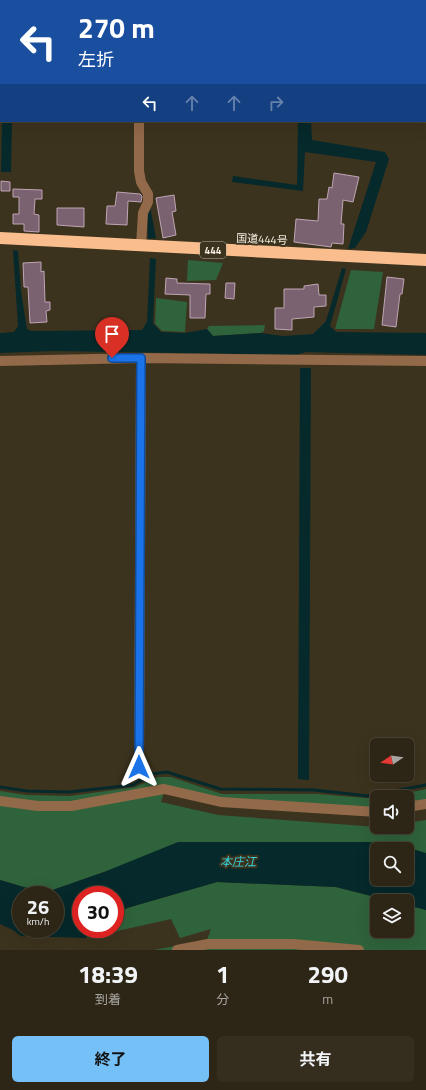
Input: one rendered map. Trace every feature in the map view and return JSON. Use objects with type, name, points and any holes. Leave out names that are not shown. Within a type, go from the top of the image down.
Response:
[{"type":"highway","name":"国道444号","points":[[0,238],[426,260]]},
{"type":"street","points":[[139,122],[139,171],[141,182],[148,194],[148,202],[143,214],[141,246]]},
{"type":"street","points":[[139,767],[141,358]]},
{"type":"street","points":[[0,361],[141,358],[426,361]]},
{"type":"street","points":[[0,801],[38,806],[71,806],[164,789],[221,802],[370,812]]},
{"type":"street","points":[[414,806],[426,804]]},
{"type":"street","points":[[177,950],[208,944],[294,944],[359,950]]},
{"type":"green space","points":[[188,260],[223,263],[216,280],[187,281]]},
{"type":"green space","points":[[351,270],[383,272],[374,329],[335,329]]},
{"type":"green space","points":[[156,298],[187,302],[185,332],[162,331],[155,324]]},
{"type":"green space","points":[[265,325],[264,331],[261,333],[213,336],[207,329],[209,326]]},
{"type":"green space","points":[[158,777],[171,777],[222,794],[318,794],[370,798],[370,809],[219,800],[164,792],[161,802],[218,815],[370,826],[370,834],[414,834],[414,822],[426,820],[426,857],[414,852],[414,842],[370,842],[370,844],[104,872],[64,886],[20,886],[0,880],[0,791],[26,795],[70,796],[135,787]]},
{"type":"green space","points":[[426,789],[426,800],[414,803],[414,792]]},
{"type":"green space","points":[[217,882],[336,887],[370,896],[370,938],[414,938],[414,907],[426,910],[426,950],[154,950],[207,940],[211,929],[180,938],[171,919],[124,930],[124,910],[127,908]]},
{"type":"water","points":[[2,122],[12,122],[11,172],[1,172]]},
{"type":"water","points":[[298,122],[311,122],[312,140],[385,152],[389,159],[366,232],[355,248],[348,249],[376,162],[305,152],[303,191],[232,182],[233,176],[297,185]]},
{"type":"water","points":[[150,206],[156,238],[148,239],[147,212]]},
{"type":"water","points":[[13,250],[18,251],[21,291],[27,329],[31,331],[142,330],[147,322],[150,258],[156,259],[153,323],[161,332],[185,333],[207,329],[213,336],[261,333],[283,336],[313,334],[326,321],[342,268],[346,269],[330,326],[336,332],[426,333],[426,355],[306,352],[296,355],[53,351],[0,353],[0,333],[14,332],[18,326]]},
{"type":"water","points":[[300,368],[311,368],[309,780],[298,779]]},
{"type":"water","name":"本庄江","points":[[178,842],[370,842],[370,886],[414,886],[414,849],[426,853],[426,910],[414,907],[414,894],[370,894],[370,896],[336,887],[217,882],[127,908],[124,910],[124,886],[72,886],[72,938],[64,937],[64,886],[104,872]]},
{"type":"water","points":[[0,880],[20,886],[12,886],[12,930],[0,924]]},
{"type":"building","points":[[334,173],[359,177],[353,202],[343,200],[341,224],[344,224],[343,244],[332,243],[331,247],[294,242],[296,219],[318,221],[319,199],[327,199],[329,187],[332,188]]},
{"type":"building","points":[[1,181],[10,182],[10,191],[1,191]]},
{"type":"building","points":[[13,189],[42,190],[42,199],[35,199],[34,214],[39,215],[39,232],[24,231],[24,224],[13,224],[13,214],[19,214],[19,197],[13,197]]},
{"type":"building","points":[[117,192],[140,194],[142,196],[141,202],[128,201],[127,225],[106,224],[107,206],[115,206]]},
{"type":"building","points":[[174,195],[176,211],[172,212],[176,235],[163,238],[156,198]]},
{"type":"building","points":[[57,208],[84,208],[84,227],[57,225]]},
{"type":"building","points":[[41,262],[41,272],[44,271],[45,302],[50,302],[50,310],[46,311],[47,322],[30,323],[28,287],[24,287],[23,263]]},
{"type":"building","points":[[387,277],[404,279],[402,294],[400,294],[396,327],[382,325]]},
{"type":"building","points":[[166,278],[177,279],[177,283],[210,284],[210,294],[206,294],[205,318],[190,318],[190,295],[165,294]]},
{"type":"building","points":[[226,283],[235,283],[234,299],[225,298]]},
{"type":"building","points":[[318,284],[319,295],[326,295],[326,306],[314,307],[314,317],[292,319],[292,330],[275,329],[275,308],[284,308],[284,289],[304,289],[304,286]]},
{"type":"waterway","points":[[0,787],[27,791],[69,792],[133,785],[152,774],[167,772],[220,789],[314,790],[368,796],[426,785]]},
{"type":"route","points":[[112,358],[141,358],[139,767]]}]
